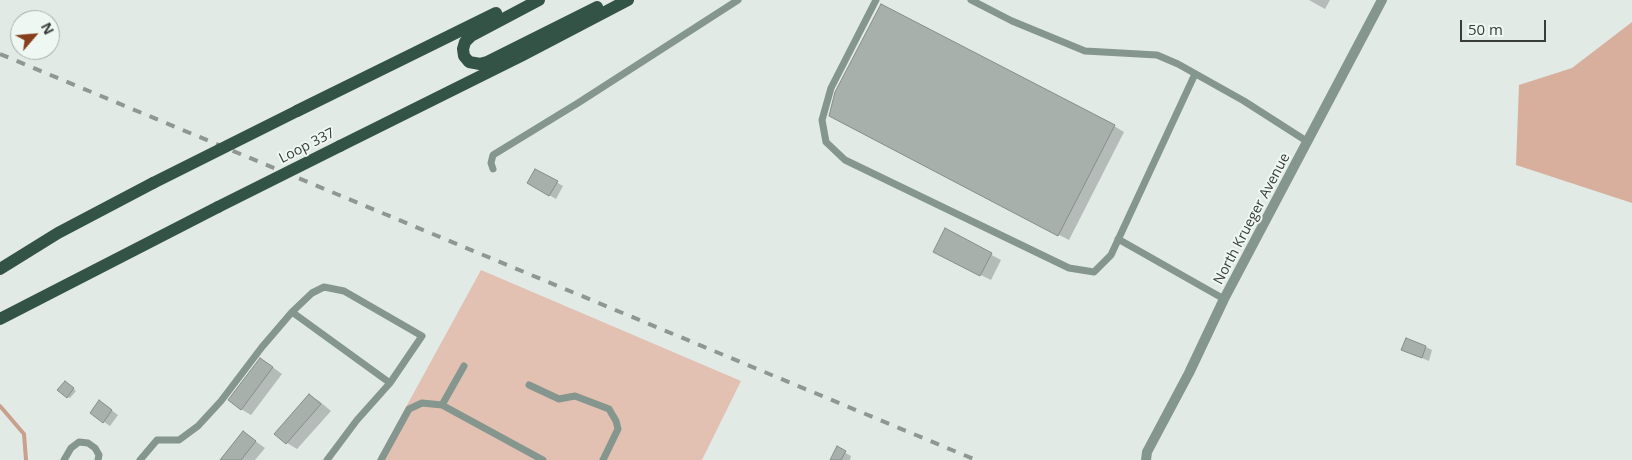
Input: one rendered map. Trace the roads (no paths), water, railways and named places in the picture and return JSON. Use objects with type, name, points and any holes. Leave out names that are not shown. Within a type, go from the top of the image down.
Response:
[{"type":"main road","points":[[0,269],[58,233],[153,183],[521,0]]},
{"type":"main road","points":[[539,0],[471,36],[465,42],[464,56],[469,62],[480,64],[487,62],[610,0]]},
{"type":"main road","name":"Loop 337","points":[[0,319],[628,0]]},
{"type":"street","name":"North Krueger Avenue","points":[[1139,460],[1146,456],[1189,373],[1224,299],[1382,0]]},
{"type":"lane","points":[[493,170],[491,163],[494,155],[738,0]]},
{"type":"lane","points":[[876,0],[831,88],[822,120],[826,142],[845,160],[1069,268],[1094,272],[1111,255],[1195,74]]},
{"type":"lane","points":[[971,0],[1012,21],[1085,51],[1157,56],[1244,101],[1308,142]]},
{"type":"lane","points":[[1118,239],[1224,299]]},
{"type":"lane","points":[[140,460],[156,440],[179,440],[198,426],[221,401],[262,346],[292,312],[312,293],[324,287],[344,291],[422,336],[390,383],[357,420],[327,460]]},
{"type":"lane","points":[[292,312],[390,383]]},
{"type":"lane","points":[[442,405],[464,366]]},
{"type":"lane","points":[[529,385],[559,399],[574,396],[609,410],[616,420],[618,429],[603,460]]},
{"type":"lane","points":[[381,460],[409,409],[422,403],[442,405],[543,460]]},
{"type":"lane","points":[[64,460],[71,448],[80,442],[88,443],[95,448],[99,455],[98,460]]},
{"type":"waterway","points":[[0,406],[24,434],[26,460]]},
{"type":"railway","points":[[0,54],[976,460]]}]
